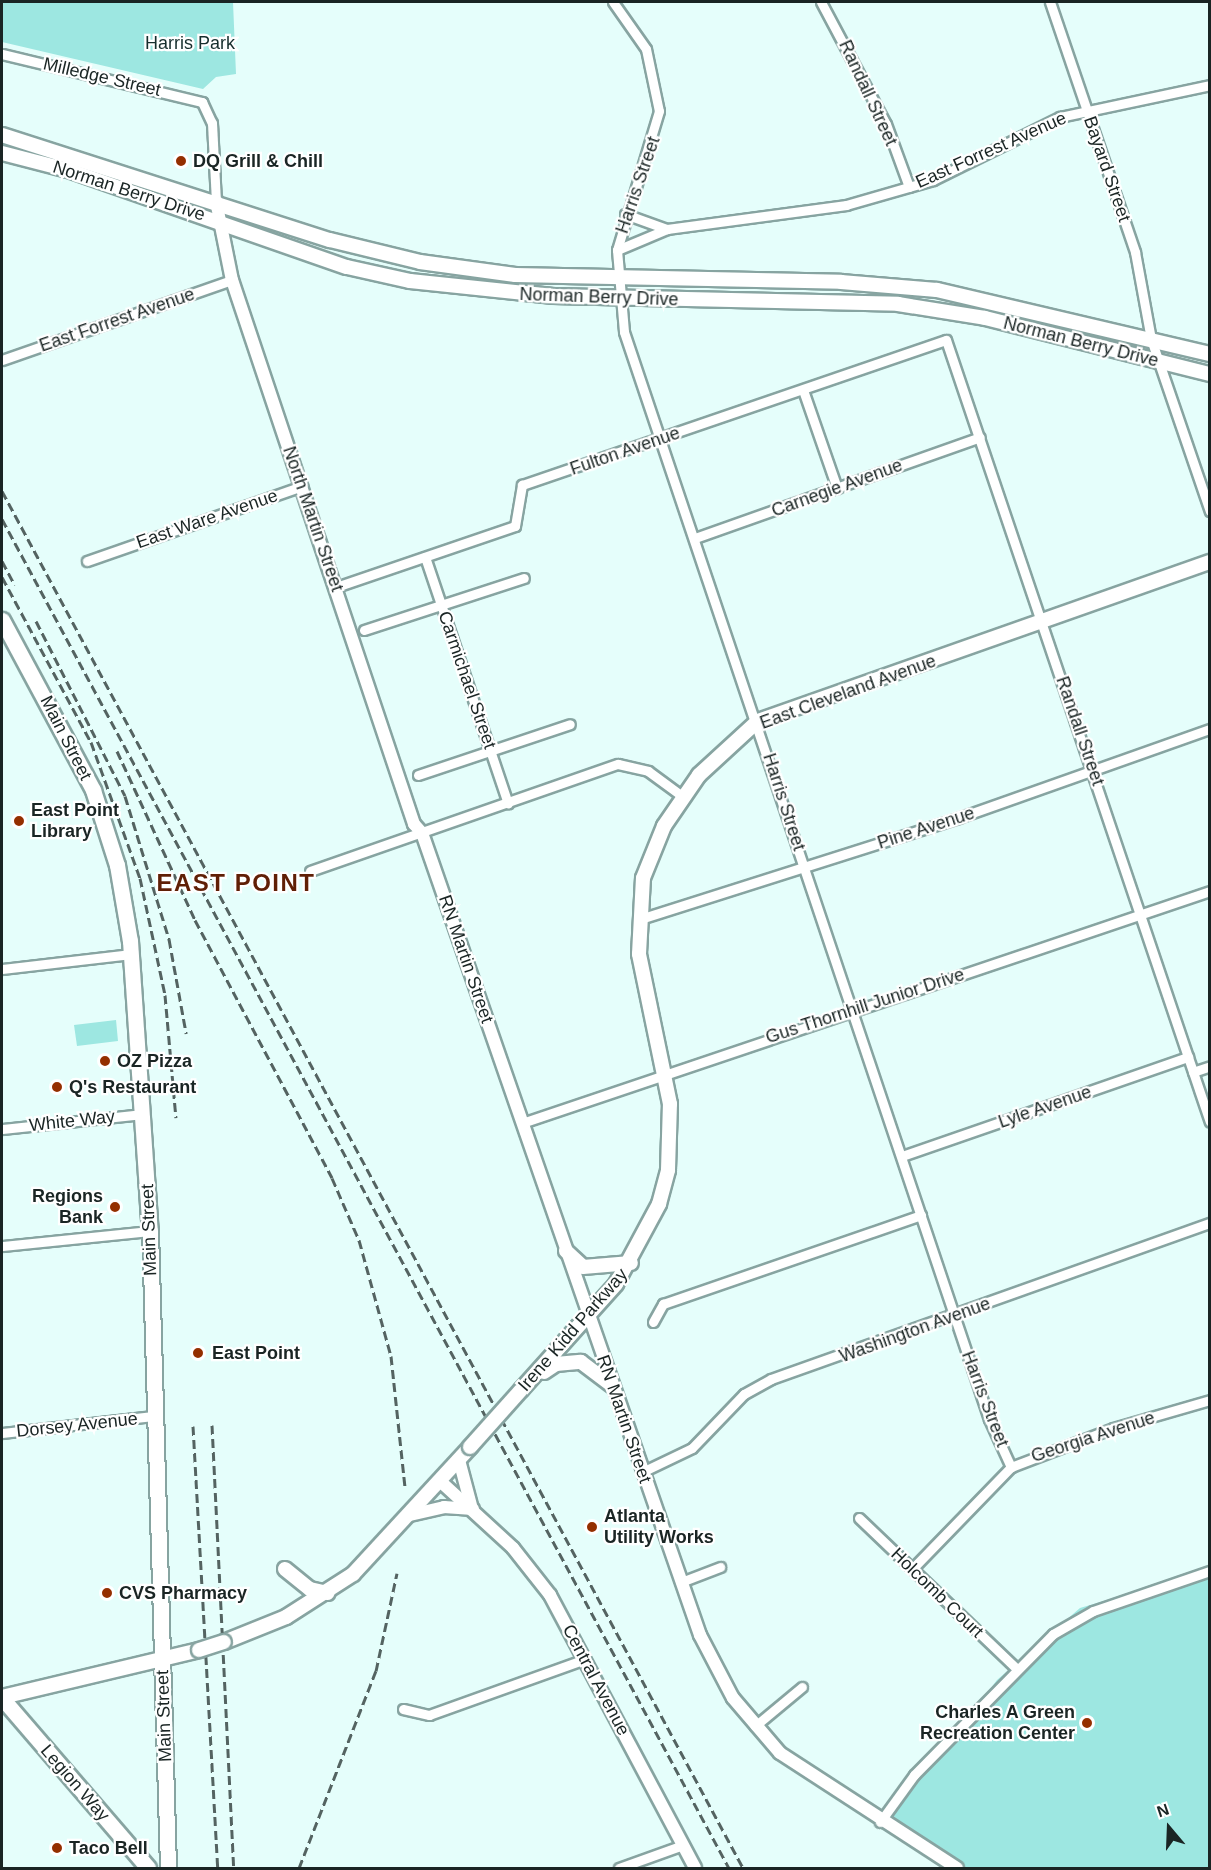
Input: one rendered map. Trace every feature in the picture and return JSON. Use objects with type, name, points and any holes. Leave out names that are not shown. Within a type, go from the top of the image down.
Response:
[{"type":"main road","name":"Norman Berry Drive","points":[[2,135],[216,201],[330,240],[420,262],[515,275],[841,282],[937,290],[1209,354]]},
{"type":"main road","name":"Norman Berry Drive","points":[[2,153],[388,277],[481,291],[618,298],[898,304],[985,318],[1209,374]]},
{"type":"main road","name":"East Cleveland Avenue","points":[[682,796],[758,721],[1043,623],[1209,562]]},
{"type":"main road","name":"Main Street","points":[[2,620],[93,790],[117,865],[131,954],[150,1231],[153,1416],[168,1869]]},
{"type":"main road","name":"Irene Kidd Parkway","points":[[162,1659],[224,1642],[328,1593],[410,1515],[588,1316],[631,1263],[652,1223],[668,1170],[670,1104],[666,1072],[643,978],[640,920],[643,878],[682,796]]},
{"type":"main road","points":[[566,1251],[592,1269],[631,1263]]},
{"type":"main road","points":[[524,1386],[556,1364],[571,1361],[591,1367],[612,1385]]},
{"type":"main road","points":[[285,1569],[310,1589],[328,1593]]},
{"type":"main road","points":[[2,1698],[162,1659]]},
{"type":"main road","name":"Legion Way","points":[[2,1698],[148,1869]]},
{"type":"street","name":"Harris Street","points":[[613,2],[646,49],[659,111],[656,137],[625,214],[617,250],[618,298],[660,439],[758,721],[955,1317],[1011,1467]]},
{"type":"street","name":"Randall Street","points":[[821,2],[882,114],[909,188]]},
{"type":"street","name":"Bayard Street","points":[[1050,2],[1135,252],[1151,339],[1161,362],[1209,512]]},
{"type":"street","name":"Milledge Street","points":[[2,54],[202,102],[212,123],[216,201]]},
{"type":"street","name":"East Forrest Avenue","points":[[617,250],[667,229],[846,205],[909,188],[1087,109],[1209,85]]},
{"type":"street","name":"North Martin Street","points":[[216,201],[232,280],[414,824],[422,833]]},
{"type":"street","name":"East Forrest Avenue","points":[[625,214],[667,229]]},
{"type":"street","name":"East Forrest Avenue","points":[[2,360],[232,280]]},
{"type":"street","name":"Randall Street","points":[[946,340],[1093,770],[1209,1122]]},
{"type":"street","name":"Fulton Avenue","points":[[336,587],[515,526],[522,485],[946,340]]},
{"type":"street","points":[[803,390],[837,488]]},
{"type":"street","name":"Carnegie Avenue","points":[[695,538],[980,437]]},
{"type":"street","name":"East Ware Avenue","points":[[87,561],[302,486]]},
{"type":"street","name":"Carmichael Street","points":[[426,557],[508,803]]},
{"type":"street","points":[[364,630],[524,578]]},
{"type":"street","points":[[418,775],[570,724]]},
{"type":"street","name":"Pine Avenue","points":[[640,920],[805,868],[1209,729]]},
{"type":"street","points":[[310,871],[618,764],[648,771],[682,796]]},
{"type":"street","name":"RN Martin Street","points":[[422,833],[642,1472],[713,1664],[754,1726],[806,1775],[957,1869]]},
{"type":"street","name":"Gus Thornhill Junior Drive","points":[[522,1123],[666,1072],[1209,891]]},
{"type":"street","points":[[2,969],[131,954]]},
{"type":"street","name":"Lyle Avenue","points":[[902,1156],[1188,1057]]},
{"type":"street","points":[[1193,1072],[1209,1066]]},
{"type":"street","name":"White Way","points":[[2,1129],[143,1114]]},
{"type":"street","points":[[653,1323],[663,1304],[921,1215]]},
{"type":"street","name":"Washington Avenue","points":[[642,1472],[692,1449],[744,1394],[771,1379],[955,1317],[1209,1223]]},
{"type":"street","points":[[2,1246],[150,1231]]},
{"type":"street","name":"Georgia Avenue","points":[[912,1569],[1011,1467],[1113,1428],[1209,1400]]},
{"type":"street","name":"Dorsey Avenue","points":[[2,1433],[153,1416]]},
{"type":"street","name":"Central Avenue","points":[[459,1460],[473,1509]]},
{"type":"street","name":"Central Avenue","points":[[440,1481],[473,1509],[530,1567],[585,1659],[695,1869]]},
{"type":"street","points":[[410,1515],[444,1507],[473,1509]]},
{"type":"street","name":"Holcomb Court","points":[[859,1518],[1016,1668]]},
{"type":"street","points":[[681,1582],[720,1567]]},
{"type":"street","points":[[880,1822],[914,1774],[1016,1668],[1053,1634],[1093,1611],[1209,1571]]},
{"type":"street","points":[[403,1709],[429,1715],[585,1659]]},
{"type":"street","points":[[754,1726],[802,1687]]},
{"type":"street","points":[[619,1869],[683,1845]]},
{"type":"green space","name":"Harris Park","points":[[2,2],[233,2],[236,74],[216,77],[203,89],[2,42]]},
{"type":"green space","points":[[116,1020],[118,1041],[77,1046],[74,1025]]},
{"type":"green space","name":"Charles A Green Recreation Center","points":[[1209,1570],[1209,1868],[951,1868],[875,1823],[953,1738],[997,1680],[1080,1608]]},
{"type":"railway","points":[[2,491],[743,1868]]},
{"type":"railway","points":[[2,519],[729,1868]]},
{"type":"railway","points":[[2,561],[15,585]]},
{"type":"railway","points":[[2,577],[91,742],[140,878],[165,995],[176,1118]]},
{"type":"railway","points":[[36,621],[125,796],[169,939],[186,1033]]},
{"type":"railway","points":[[117,751],[195,920],[332,1178],[359,1240],[391,1356],[405,1488]]},
{"type":"railway","points":[[212,1425],[234,1868]]},
{"type":"railway","points":[[193,1426],[218,1868]]},
{"type":"railway","points":[[299,1868],[376,1671],[397,1573]]},
{"type":"place","name":"DQ Grill & Chill","points":[[181,161]]},
{"type":"place","name":"East Point Library","points":[[19,821]]},
{"type":"place","name":"OZ Pizza","points":[[105,1061]]},
{"type":"place","name":"Q's Restaurant","points":[[57,1087]]},
{"type":"place","name":"Regions Bank","points":[[115,1207]]},
{"type":"place","name":"East Point","points":[[198,1353]]},
{"type":"place","name":"Atlanta Utility Works","points":[[592,1527]]},
{"type":"place","name":"CVS Pharmacy","points":[[107,1593]]},
{"type":"place","name":"Charles A Green Recreation Center","points":[[1087,1723]]},
{"type":"place","name":"Taco Bell","points":[[57,1848]]},
{"type":"district","name":"EAST POINT","points":[[236,883]]}]
